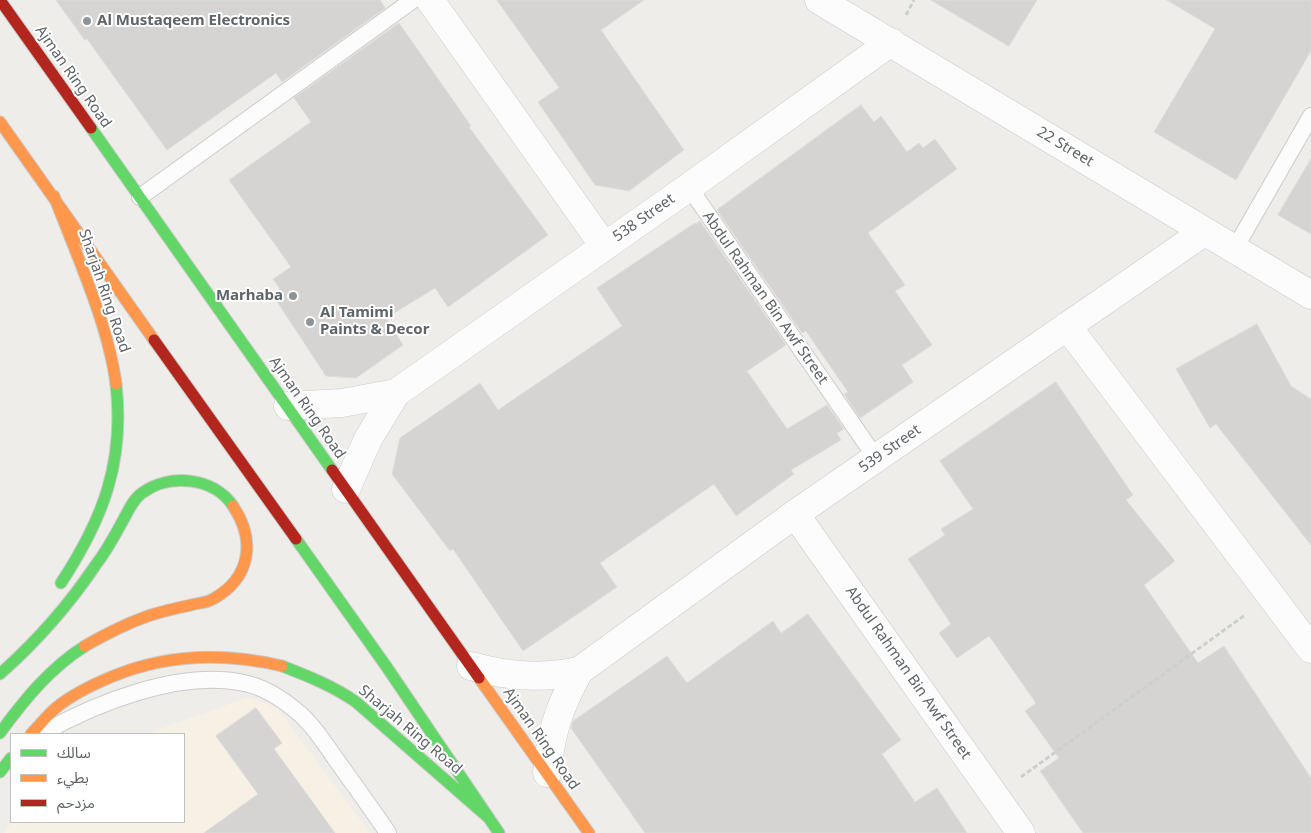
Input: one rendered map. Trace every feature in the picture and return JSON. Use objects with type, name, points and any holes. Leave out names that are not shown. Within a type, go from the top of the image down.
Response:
[{"type":"main road","name":"Ajman Ring Road","points":[[0,0],[589,833]]},
{"type":"main road","points":[[0,122],[380,658],[499,833]]},
{"type":"main road","name":"Sharjah Ring Road","points":[[54,196],[98,312],[113,361],[119,412],[115,462],[101,511],[78,557],[54,593]]},
{"type":"main road","points":[[0,674],[34,642],[83,584],[141,494],[157,484],[175,480],[193,480],[210,485],[226,495],[238,509],[246,531],[247,555],[238,578],[222,596],[145,617],[115,629],[87,644],[40,682],[20,704],[0,733]]},
{"type":"main road","points":[[0,666],[22,636]]},
{"type":"main road","name":"Sharjah Ring Road","points":[[32,733],[52,712],[83,689],[118,673],[154,662],[192,656],[231,656],[259,661],[306,674],[340,692],[371,714],[489,818]]},
{"type":"main road","points":[[0,772],[10,759]]},
{"type":"street","points":[[430,0],[604,246]]},
{"type":"street","name":"22 Street","points":[[818,0],[1311,295]]},
{"type":"street","name":"538 Street","points":[[346,489],[368,439],[396,393],[891,42]]},
{"type":"street","name":"539 Street","points":[[471,666],[514,676],[558,676],[579,671],[795,514],[1204,232]]},
{"type":"street","points":[[1067,326],[1311,649]]},
{"type":"street","name":"538 Street","points":[[288,406],[342,403],[396,393]]},
{"type":"street","name":"Abdul Rahman Bin Awf Street","points":[[795,514],[1021,833]]},
{"type":"street","name":"539 Street","points":[[547,774],[556,720],[566,695],[579,671]]},
{"type":"lane","points":[[140,197],[413,0]]},
{"type":"lane","points":[[1234,250],[1311,116]]},
{"type":"lane","name":"Abdul Rahman Bin Awf Street","points":[[689,187],[876,458]]},
{"type":"lane","points":[[43,733],[97,707],[138,692],[180,682],[213,678],[246,683],[276,695],[302,715],[388,833]]},
{"type":"path","points":[[995,796],[1270,597]]},
{"type":"shaded area","points":[[249,697],[277,708],[370,833],[4,833],[11,823],[185,823],[185,733],[149,733]]},
{"type":"building","points":[[56,0],[380,0],[385,8],[282,82],[276,73],[167,150],[87,39],[85,40]]},
{"type":"building","points":[[497,0],[644,0],[601,30],[684,150],[629,191],[595,185],[538,102],[559,88]]},
{"type":"building","points":[[931,0],[1037,0],[1009,46]]},
{"type":"building","points":[[1167,0],[1311,0],[1311,51],[1236,180],[1154,132],[1215,29]]},
{"type":"building","points":[[399,23],[471,126],[469,127],[548,235],[448,307],[435,288],[386,318],[403,345],[356,378],[326,376],[272,294],[280,289],[273,279],[291,267],[229,180],[311,122],[294,98]]},
{"type":"building","points":[[861,105],[874,122],[881,116],[907,152],[919,143],[923,148],[935,139],[957,169],[868,233],[905,285],[895,291],[932,345],[902,365],[913,382],[860,418],[844,394],[848,392],[806,331],[802,333],[717,210]]},
{"type":"building","points":[[1311,159],[1311,234],[1278,215]]},
{"type":"building","points":[[700,221],[786,345],[747,371],[787,429],[827,405],[844,429],[837,433],[841,440],[791,470],[794,474],[736,516],[714,484],[600,563],[617,587],[523,651],[453,549],[450,551],[392,474],[400,438],[480,383],[498,410],[622,326],[597,288]]},
{"type":"building","points":[[1257,324],[1291,386],[1311,399],[1311,545],[1216,424],[1210,428],[1176,369]]},
{"type":"building","points":[[1056,382],[1133,495],[1126,500],[1175,561],[1144,585],[1198,663],[1224,646],[1311,778],[1311,833],[1083,833],[1040,771],[1059,758],[1025,711],[1036,703],[989,636],[957,658],[939,633],[951,624],[908,559],[945,535],[941,529],[973,509],[940,461]]},
{"type":"building","points":[[808,614],[901,740],[882,754],[915,802],[937,788],[967,833],[645,833],[571,728],[573,721],[667,656],[687,683],[773,621],[781,633]]},
{"type":"building","points":[[256,708],[282,743],[274,749],[335,833],[204,833],[258,794],[216,736]]},
{"type":"traffic: fast","points":[[91,128],[332,470]]},
{"type":"traffic: fast","points":[[61,583],[89,536],[108,489],[117,439],[116,384]]},
{"type":"traffic: fast","points":[[0,674],[39,636],[85,581],[106,551],[133,503],[142,493],[165,483],[190,481],[215,489],[225,496],[233,506]]},
{"type":"traffic: fast","points":[[296,539],[386,666],[499,833]]},
{"type":"traffic: fast","points":[[0,733],[38,685],[60,664],[85,646]]},
{"type":"traffic: fast","points":[[282,666],[329,686],[356,702],[489,818]]},
{"type":"traffic: fast","points":[[0,772],[10,759]]},
{"type":"traffic: slow","points":[[0,122],[154,340]]},
{"type":"traffic: slow","points":[[54,196],[99,313],[116,384]]},
{"type":"traffic: slow","points":[[85,646],[109,633],[151,615],[208,601],[226,590],[242,569],[246,557],[245,532],[233,506]]},
{"type":"traffic: slow","points":[[32,733],[63,702],[90,687],[132,669],[174,660],[216,657],[282,666]]},
{"type":"traffic: slow","points":[[479,678],[589,833]]},
{"type":"traffic: jam","points":[[0,0],[91,128]]},
{"type":"traffic: jam","points":[[154,340],[296,539]]},
{"type":"traffic: jam","points":[[332,470],[479,678]]},
{"type":"place","name":"Al Mustaqeem Electronics","points":[[87,21]]},
{"type":"place","name":"Marhaba","points":[[293,296]]},
{"type":"place","name":"Al Tamimi Paints & Decor","points":[[310,322]]}]
